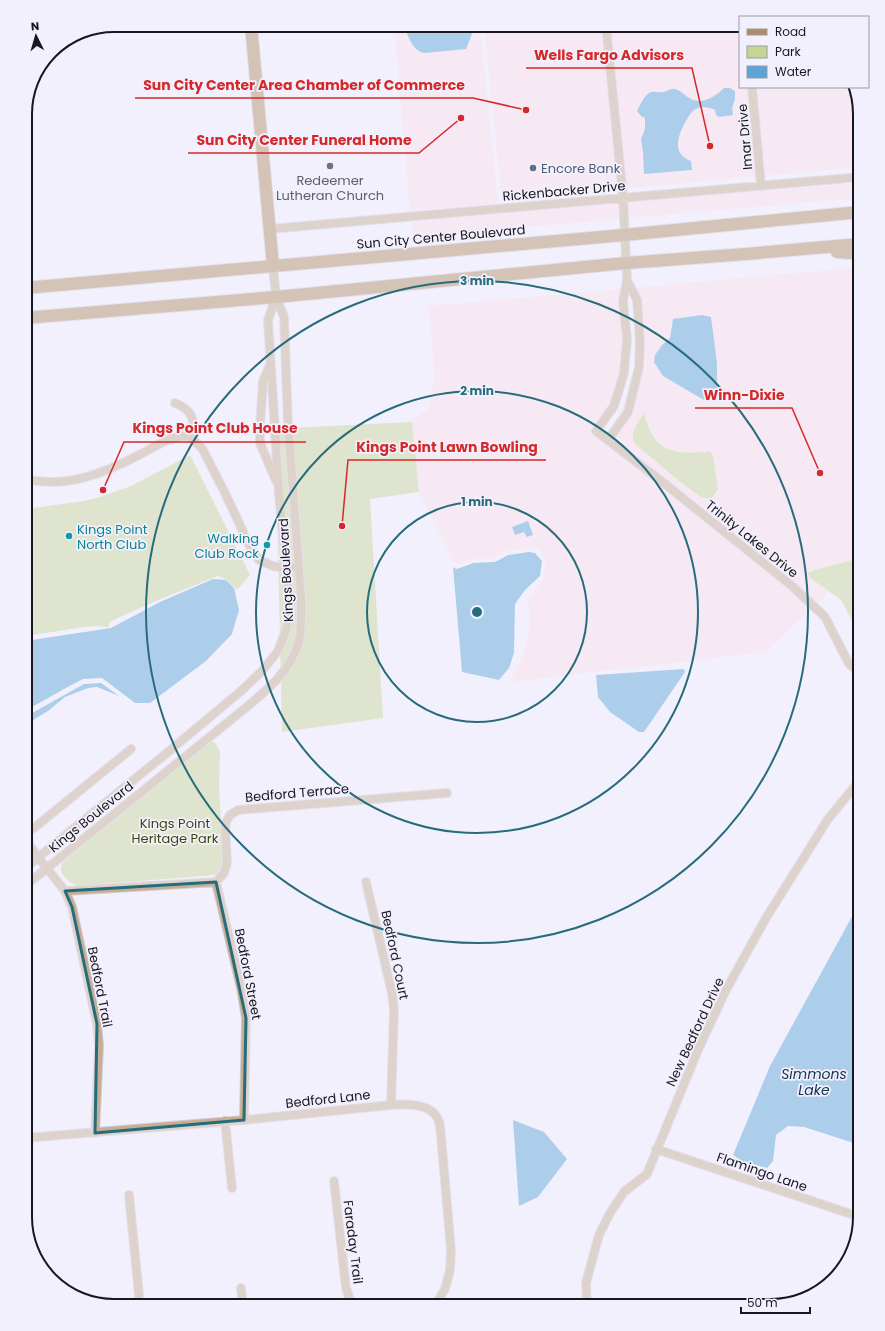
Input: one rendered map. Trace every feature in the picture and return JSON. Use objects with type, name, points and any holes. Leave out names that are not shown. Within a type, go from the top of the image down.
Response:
[{"type":"main road","points":[[252,32],[273,266]]},
{"type":"main road","name":"Sun City Center Boulevard","points":[[32,287],[853,213]]},
{"type":"main road","points":[[32,317],[276,297],[626,263],[853,245]]},
{"type":"main road","points":[[746,254],[774,257],[844,252],[853,254]]},
{"type":"street","name":"Trinity Lakes Drive","points":[[607,32],[622,197],[627,280],[623,301],[627,339],[624,373],[614,406],[596,431],[792,586],[825,617],[849,664],[853,667]]},
{"type":"street","name":"Imar Drive","points":[[752,88],[761,186]]},
{"type":"street","name":"Rickenbacker Drive","points":[[270,229],[853,178]]},
{"type":"street","name":"Kings Boulevard","points":[[32,880],[270,688],[288,667],[298,643],[302,621],[288,424],[284,317],[276,297],[273,266]]},
{"type":"street","name":"Trinity Lakes Drive","points":[[608,440],[628,412],[639,367],[640,341],[637,300],[627,280]]},
{"type":"street","name":"Kings Boulevard","points":[[32,862],[168,752],[262,671],[278,651],[286,630],[290,608],[278,484],[268,320],[276,297]]},
{"type":"street","name":"Kings Boulevard","points":[[271,362],[263,381],[260,443],[278,484]]},
{"type":"street","points":[[175,403],[188,410],[191,416],[193,423],[189,436]]},
{"type":"street","points":[[32,481],[60,481],[91,477],[115,467],[166,441],[180,436],[189,436],[202,448],[226,495],[251,550],[260,560],[273,566],[286,568],[299,567]]},
{"type":"street","points":[[32,829],[131,749]]},
{"type":"street","name":"New Bedford Drive","points":[[587,1299],[586,1283],[599,1235],[610,1213],[624,1192],[646,1174],[698,1050],[726,990],[766,918],[828,819],[853,789]]},
{"type":"street","name":"Bedford Terrace","points":[[216,882],[224,873],[227,863],[225,824],[230,815],[238,810],[447,793]]},
{"type":"street","name":"Bedford Trail","points":[[32,849],[65,891],[72,907],[97,1024],[99,1045],[95,1133]]},
{"type":"street","points":[[65,891],[216,882]]},
{"type":"street","name":"Bedford Street","points":[[216,882],[241,988],[246,1018],[244,1120]]},
{"type":"street","name":"Bedford Court","points":[[366,882],[392,993],[391,1105]]},
{"type":"street","name":"Bedford Lane","points":[[32,1138],[244,1120],[391,1105],[410,1104],[424,1107],[436,1114],[440,1125],[451,1250],[450,1270],[445,1289],[439,1299]]},
{"type":"street","points":[[225,1121],[232,1188]]},
{"type":"street","name":"Flamingo Lane","points":[[656,1149],[853,1216]]},
{"type":"street","name":"Faraday Trail","points":[[334,1181],[346,1288],[350,1299]]},
{"type":"street","points":[[129,1195],[139,1299]]},
{"type":"street","points":[[241,1288],[242,1299]]},
{"type":"highlighted area","points":[[216,882],[246,1018],[244,1120],[95,1133],[97,1024],[72,907],[65,891]]},
{"type":"shaded area","points":[[395,32],[407,32],[407,34],[472,34],[472,32],[481,32],[498,203],[410,211]]},
{"type":"shaded area","points":[[485,32],[739,32],[739,88],[848,88],[853,114],[853,168],[502,200]]},
{"type":"shaded area","points":[[853,184],[853,198],[628,218],[627,202]]},
{"type":"shaded area","points":[[618,203],[619,219],[413,237],[411,222]]},
{"type":"shaded area","points":[[853,268],[853,560],[815,570],[810,578],[829,592],[818,603],[795,582],[631,451],[611,430],[636,374],[632,288]],"holes":[[[710,317],[717,363],[717,398],[654,362],[662,345],[670,338],[672,323]],[[644,414],[658,443],[672,451],[693,453],[710,451],[679,481],[632,434]]]},
{"type":"shaded area","points":[[623,289],[626,373],[601,427],[602,435],[625,459],[789,590],[810,610],[766,652],[510,682],[524,654],[530,623],[528,600],[544,577],[546,561],[538,549],[529,548],[506,551],[491,559],[473,559],[459,564],[454,563],[419,492],[412,422],[407,422],[428,409],[435,378],[428,306]]},
{"type":"green space","points":[[644,413],[652,434],[663,446],[677,452],[694,453],[710,451],[713,456],[718,489],[711,499],[701,497],[679,481],[634,443],[634,431]]},
{"type":"green space","points":[[412,422],[419,492],[370,499],[383,718],[282,732],[277,507],[270,429]]},
{"type":"green space","points":[[190,455],[250,575],[237,590],[227,580],[218,576],[111,621],[108,627],[85,627],[32,635],[32,508],[84,501],[131,486]]},
{"type":"green space","points":[[853,560],[853,622],[841,600],[810,578],[808,573]]},
{"type":"green space","name":"Kings Point Heritage Park","points":[[210,740],[215,743],[220,751],[219,789],[224,864],[221,871],[215,875],[78,886],[70,882],[64,876],[61,869],[64,861]]},
{"type":"water","points":[[407,32],[472,32],[472,34],[466,49],[424,53],[415,48],[407,34]]},
{"type":"water","points":[[724,88],[730,88],[735,91],[735,99],[732,108],[733,115],[719,117],[713,109],[704,107],[699,108],[693,111],[682,128],[678,139],[679,150],[685,158],[691,161],[692,170],[644,174],[641,139],[645,129],[645,118],[637,111],[647,95],[651,92],[664,92],[674,89],[680,91],[691,99],[700,101],[713,97]]},
{"type":"water","points":[[702,315],[711,317],[717,363],[717,398],[714,402],[704,400],[663,376],[654,362],[655,355],[662,345],[670,338],[673,319]]},
{"type":"water","points":[[528,521],[533,535],[527,537],[524,532],[515,535],[512,527]]},
{"type":"water","points":[[529,552],[535,553],[542,561],[540,576],[525,590],[515,604],[514,653],[509,668],[499,680],[462,672],[453,567],[456,569],[473,563],[495,562],[508,555]]},
{"type":"water","points":[[213,579],[226,580],[234,588],[239,610],[232,634],[206,661],[150,703],[135,703],[102,678],[83,679],[32,707],[32,640],[111,628],[160,602]]},
{"type":"water","points":[[684,669],[685,672],[644,732],[639,732],[610,712],[598,697],[596,675]]},
{"type":"water","points":[[101,683],[119,696],[97,687],[88,688],[65,697],[48,711],[32,721],[32,713],[84,684]]},
{"type":"water","name":"Simmons Lake","points":[[853,915],[853,1143],[804,1127],[788,1126],[776,1135],[773,1161],[767,1168],[742,1161],[733,1155],[770,1066]]},
{"type":"water","points":[[513,1120],[544,1132],[567,1159],[538,1197],[519,1206]]},
{"type":"place","name":"Sun City Center Area Chamber of Commerce","points":[[526,110]]},
{"type":"place","name":"Sun City Center Funeral Home","points":[[461,118]]},
{"type":"place","name":"Wells Fargo Advisors","points":[[710,146]]},
{"type":"place","name":"Redeemer Lutheran Church","points":[[330,166]]},
{"type":"place","name":"Encore Bank","points":[[533,168]]},
{"type":"place","name":"Winn-Dixie","points":[[820,473]]},
{"type":"place","name":"Kings Point Club House","points":[[103,490]]},
{"type":"place","name":"Kings Point Lawn Bowling","points":[[342,526]]},
{"type":"place","name":"Kings Point North Club","points":[[69,536]]},
{"type":"place","name":"Walking Club Rock","points":[[267,545]]}]
